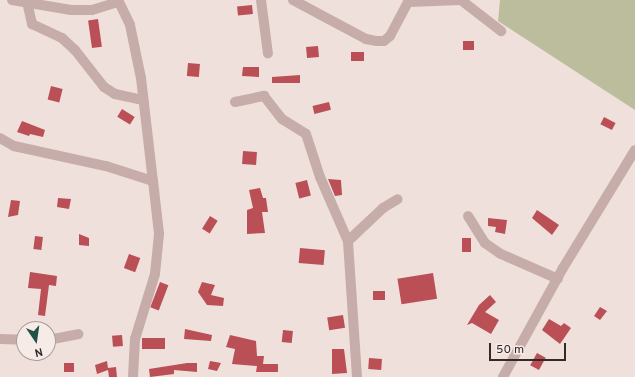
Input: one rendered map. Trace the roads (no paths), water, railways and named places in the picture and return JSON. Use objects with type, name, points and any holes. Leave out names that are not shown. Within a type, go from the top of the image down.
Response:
[{"type":"street","points":[[12,0],[71,10],[92,10],[121,1],[130,25],[143,100],[159,234],[155,274],[135,339],[133,377]]},
{"type":"street","points":[[261,0],[268,54]]},
{"type":"street","points":[[293,0],[366,39],[376,41],[384,41],[390,36],[408,2],[461,0],[501,31]]},
{"type":"street","points":[[27,2],[32,24],[62,38],[75,50],[104,87],[115,94],[143,100]]},
{"type":"street","points":[[235,102],[264,96],[282,119],[306,134],[320,177],[348,241],[357,377]]},
{"type":"street","points":[[0,139],[14,146],[106,166],[153,181]]},
{"type":"street","points":[[503,377],[558,279],[635,150]]},
{"type":"street","points":[[348,241],[383,208],[398,199]]},
{"type":"street","points":[[468,216],[485,243],[496,251],[558,279]]},
{"type":"street","points":[[56,338],[78,334]]},
{"type":"street","points":[[0,339],[16,340]]}]
